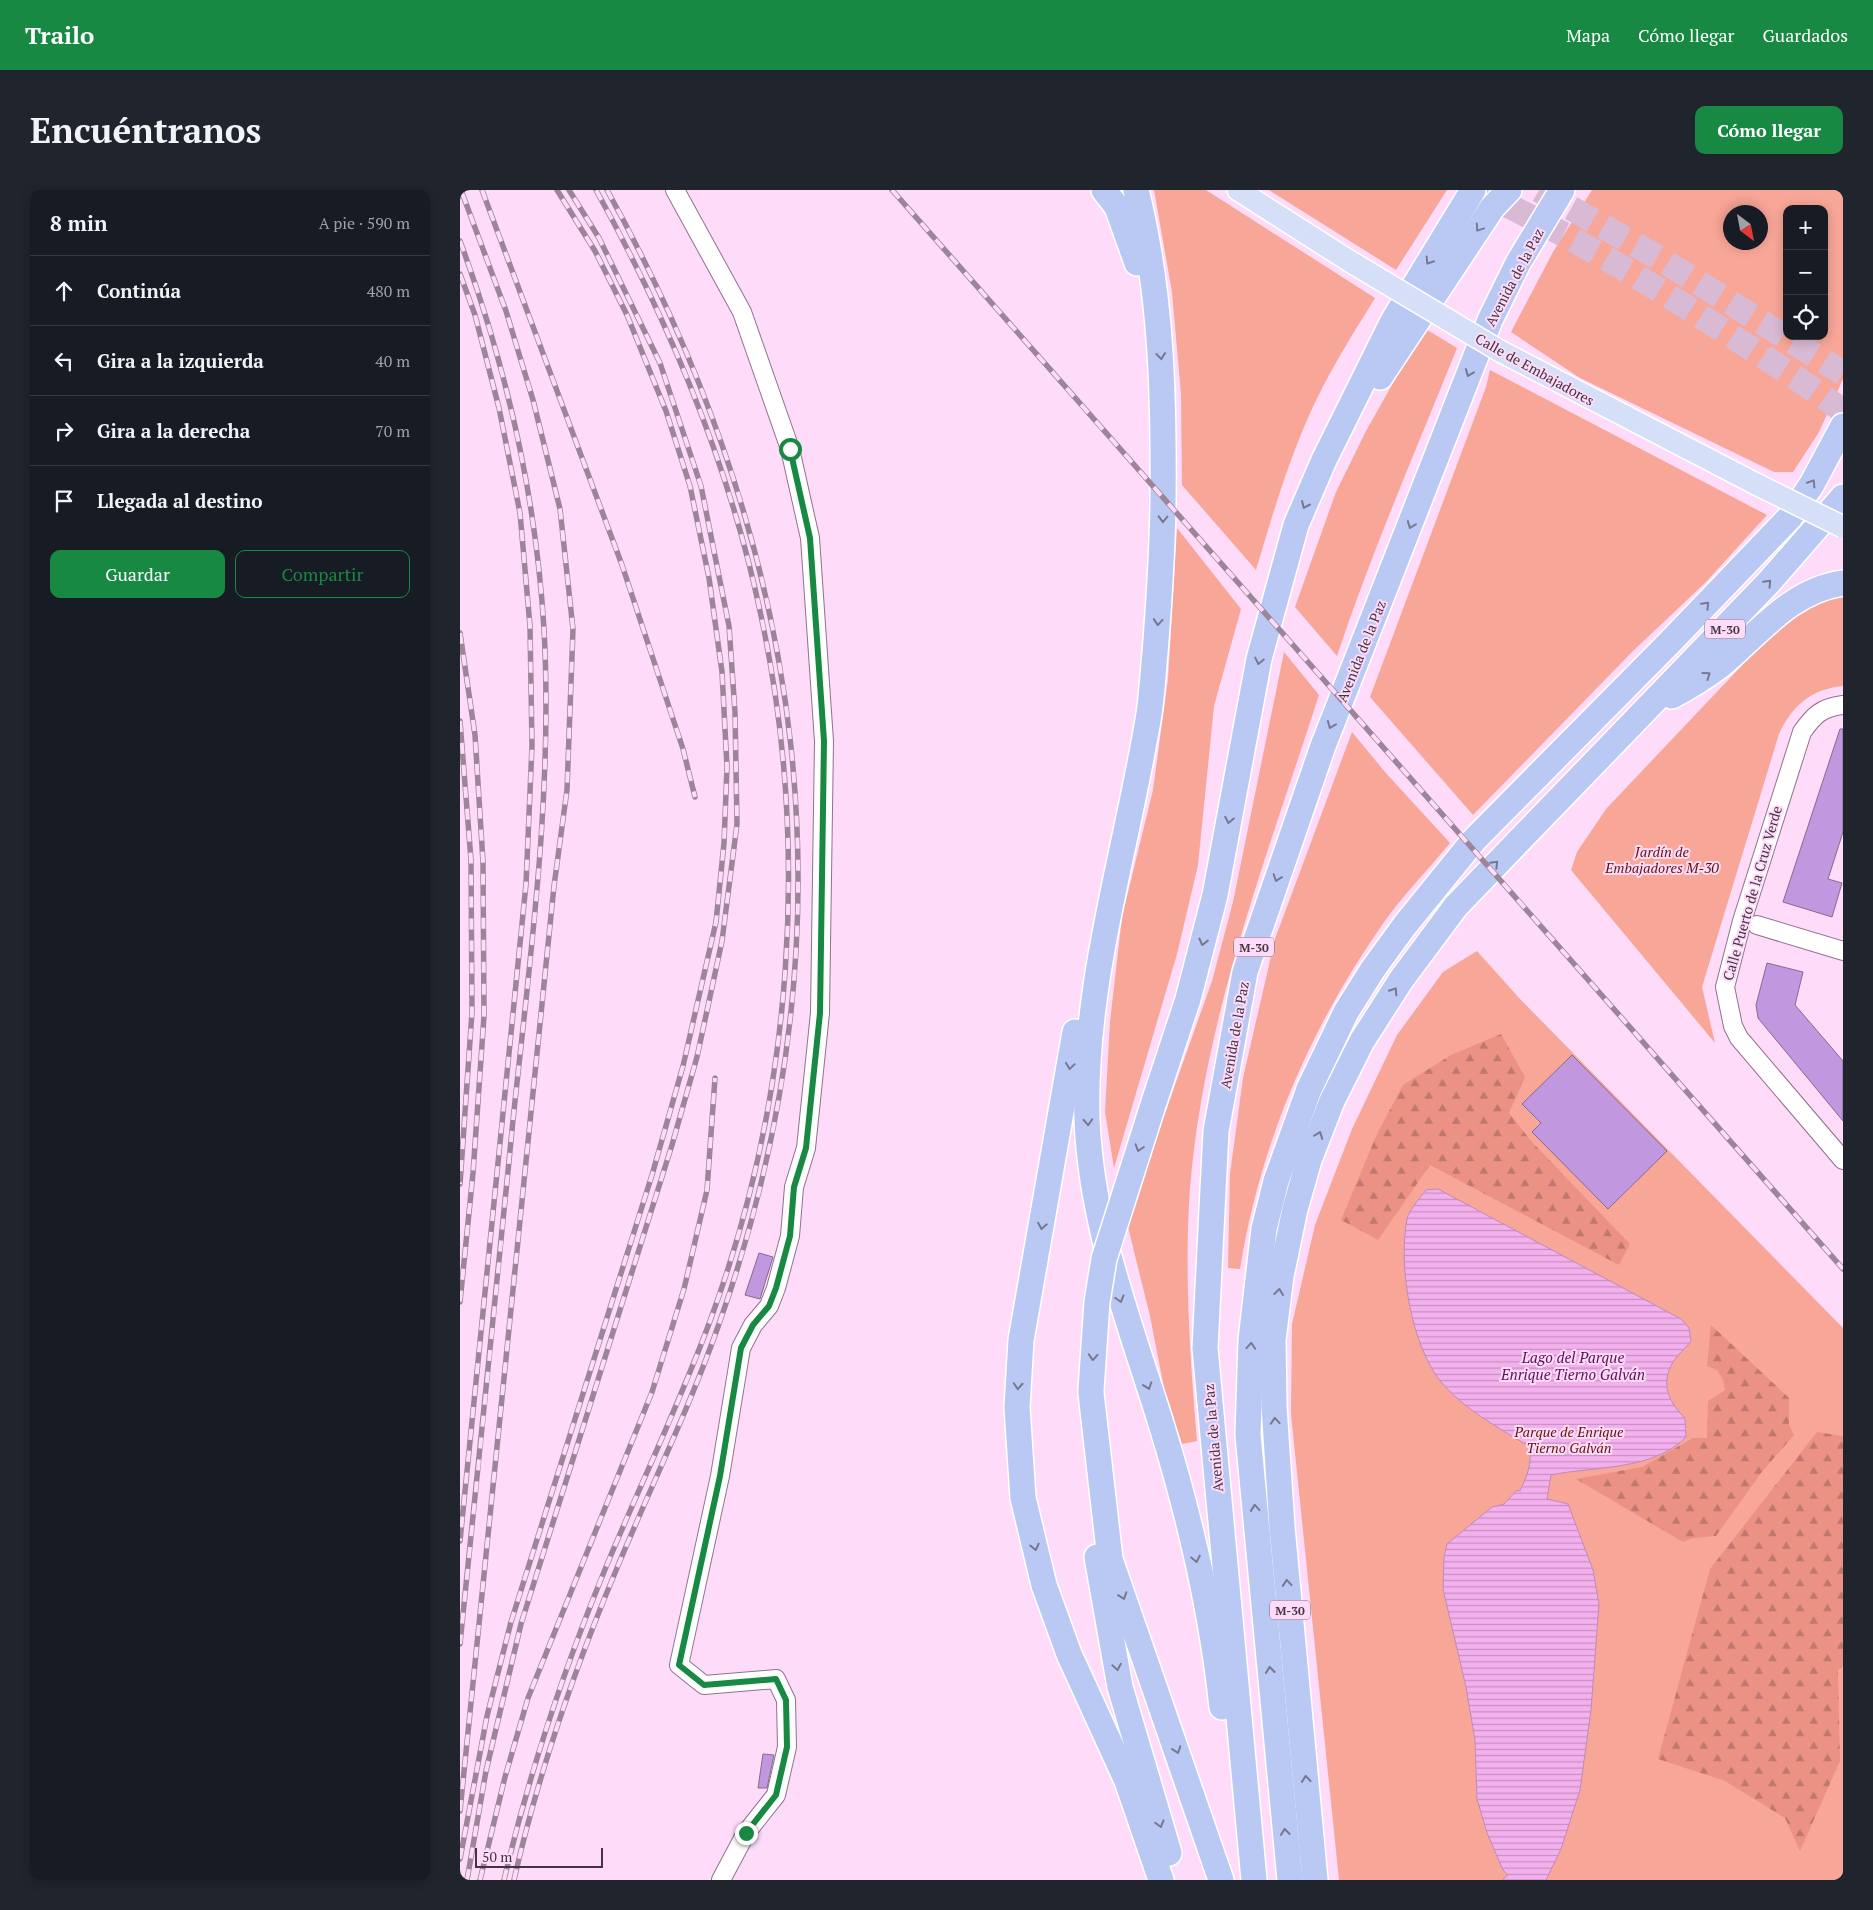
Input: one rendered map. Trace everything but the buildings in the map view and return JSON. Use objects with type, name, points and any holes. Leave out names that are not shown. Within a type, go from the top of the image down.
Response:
[{"type":"highway","points":[[1104,190],[1116,207],[1135,256],[1140,282],[1156,308]]},
{"type":"highway","points":[[1136,190],[1142,215],[1162,362],[1162,574],[1150,712],[1102,951],[1088,1035],[1087,1122],[1096,1202],[1110,1263],[1165,1436],[1186,1511],[1210,1621],[1220,1687],[1240,1880]]},
{"type":"highway","points":[[1177,1880],[1120,1687],[1098,1564],[1089,1496],[1088,1432],[1097,1302],[1104,1259],[1188,999],[1215,895],[1259,659],[1296,526],[1324,460],[1393,321],[1473,190]]},
{"type":"highway","points":[[1324,460],[1492,208],[1509,190]]},
{"type":"highway","name":"Avenida de la Paz","points":[[1254,1880],[1205,1348],[1216,1131],[1245,972],[1322,746],[1490,320],[1518,263],[1562,190]]},
{"type":"highway","points":[[1290,1880],[1250,1453],[1248,1384],[1264,1228],[1276,1181],[1306,1097],[1346,1012],[1373,969],[1405,925],[1474,840],[1672,640],[1790,517],[1812,484],[1843,426]]},
{"type":"highway","points":[[1799,550],[1843,496]]},
{"type":"highway","name":"M-30","points":[[1315,1880],[1282,1527],[1273,1340],[1281,1276],[1307,1168],[1336,1093],[1362,1041],[1401,980],[1456,906],[1650,707],[1799,550],[1843,510]]},
{"type":"highway","points":[[1650,707],[1695,684],[1720,665],[1789,605],[1822,588],[1843,583]]},
{"type":"highway","points":[[1150,712],[1120,801],[1076,1025],[1021,1340],[1017,1407],[1023,1498],[1044,1585],[1069,1654],[1127,1781],[1161,1880]]},
{"type":"highway","points":[[1091,1392],[1110,1559],[1219,1869],[1221,1880]]},
{"type":"main road","name":"Calle de Embajadores","points":[[1238,190],[1351,262],[1500,351],[1843,527]]},
{"type":"street","points":[[675,190],[742,312],[790,449],[810,538],[824,741],[820,1013],[806,1148],[794,1187],[790,1236],[776,1288],[769,1306],[753,1325],[741,1348],[720,1476],[679,1665],[704,1685],[776,1679],[786,1700],[787,1747],[776,1795],[746,1833],[721,1880]]},
{"type":"street","name":"Calle Puerto de la Cruz Verde","points":[[1843,705],[1831,707],[1814,715],[1799,739],[1742,920],[1725,987],[1732,1026],[1739,1038],[1843,1160]]},
{"type":"street","points":[[1758,925],[1843,951]]},
{"type":"street","points":[[734,1880],[746,1833]]},
{"type":"green space","points":[[1154,190],[1206,190],[1375,298],[1333,368],[1311,411],[1274,509],[1256,570],[1182,485],[1181,394],[1172,292]]},
{"type":"green space","points":[[1269,190],[1447,190],[1396,270]]},
{"type":"green space","points":[[1592,190],[1843,190],[1843,379],[1819,432],[1793,472],[1774,472],[1580,378],[1511,332],[1553,252]]},
{"type":"green space","points":[[1424,328],[1457,348],[1380,539],[1337,656],[1295,607],[1336,492],[1366,431]]},
{"type":"green space","points":[[1490,370],[1767,515],[1706,582],[1634,650],[1473,815],[1370,697],[1486,387]]},
{"type":"green space","points":[[1177,528],[1241,609],[1214,706],[1198,865],[1177,954],[1114,1168],[1105,1112],[1110,1022],[1122,917],[1153,790],[1168,679]]},
{"type":"green space","name":"Jardín de Embajadores M-30","points":[[1843,592],[1843,686],[1821,691],[1804,701],[1790,715],[1779,734],[1702,987],[1715,1043],[1571,870],[1577,852],[1606,809],[1784,621],[1806,605]]},
{"type":"green space","points":[[1284,652],[1319,695],[1240,938],[1223,1000],[1197,1124],[1190,1188],[1188,1251],[1192,1378],[1197,1441],[1182,1444],[1164,1388],[1150,1316],[1128,1227],[1147,1164],[1212,981],[1233,902]]},
{"type":"green space","points":[[1352,732],[1385,772],[1450,843],[1390,914],[1356,964],[1332,1005],[1311,1046],[1275,1132],[1260,1177],[1240,1269],[1228,1268],[1230,1174],[1243,1078],[1275,939]]},
{"type":"green space","name":"Parque de Enrique Tierno Galván","points":[[1477,951],[1520,999],[1843,1328],[1843,1880],[1339,1880],[1291,1414],[1292,1324],[1315,1225],[1352,1129],[1397,1035],[1443,972]]},
{"type":"green space","points":[[1501,1034],[1525,1077],[1509,1113],[1532,1142],[1630,1244],[1619,1265],[1430,1165],[1378,1240],[1341,1220],[1377,1134],[1403,1085],[1451,1055]]},
{"type":"green space","points":[[1711,1325],[1789,1398],[1789,1425],[1794,1435],[1761,1473],[1716,1536],[1693,1538],[1683,1542],[1576,1479],[1642,1467],[1693,1438],[1707,1438],[1708,1401],[1725,1390],[1723,1380],[1717,1370],[1707,1366]]},
{"type":"green space","points":[[1817,1432],[1843,1436],[1843,1666],[1838,1670],[1840,1761],[1800,1851],[1785,1818],[1725,1781],[1658,1759],[1710,1569]]},
{"type":"water","name":"Lago del Parque Enrique Tierno Galván","points":[[1438,1189],[1681,1319],[1689,1328],[1691,1341],[1673,1362],[1667,1378],[1668,1393],[1679,1412],[1685,1418],[1686,1437],[1672,1448],[1640,1462],[1551,1475],[1547,1499],[1568,1504],[1593,1570],[1599,1604],[1591,1710],[1580,1790],[1561,1849],[1546,1880],[1502,1880],[1508,1875],[1503,1870],[1487,1833],[1477,1799],[1475,1740],[1466,1687],[1443,1589],[1444,1557],[1447,1544],[1492,1507],[1504,1504],[1517,1490],[1520,1491],[1529,1468],[1530,1456],[1527,1445],[1481,1417],[1450,1392],[1441,1382],[1422,1348],[1409,1304],[1404,1259],[1405,1238],[1407,1219],[1412,1208],[1426,1190]]},
{"type":"tunnel","points":[[1475,190],[1537,220],[1626,270],[1762,356],[1843,411]]},
{"type":"tunnel","points":[[1539,190],[1659,258],[1843,373]]},
{"type":"railway","points":[[460,1811],[554,886],[567,790],[573,629],[560,509],[533,400],[506,311],[461,190]]},
{"type":"railway","points":[[482,190],[622,565],[683,749],[695,797]]},
{"type":"railway","points":[[460,1859],[487,1716],[511,1622],[652,1175],[683,1066],[716,922],[724,843],[727,767],[722,672],[709,578],[690,486],[666,411],[627,315],[595,251],[557,190]]},
{"type":"railway","points":[[467,1880],[486,1771],[521,1624],[672,1145],[697,1057],[722,941],[737,824],[735,712],[729,626],[701,486],[660,363],[599,238],[569,190]]},
{"type":"railway","points":[[504,1880],[536,1761],[576,1644],[606,1567],[698,1352],[738,1236],[760,1148],[776,1060],[785,970],[788,879],[785,789],[776,700],[760,611],[747,556],[732,502],[694,395],[648,291],[596,190]]},
{"type":"railway","points":[[514,1880],[534,1801],[572,1683],[617,1568],[709,1352],[720,1321],[763,1174],[789,1029],[798,885],[791,744],[767,603],[729,464],[675,326],[607,190]]},
{"type":"railway","points":[[892,190],[1843,1269]]},
{"type":"railway","points":[[460,241],[505,383],[526,481],[540,580],[546,690],[543,813],[533,936],[460,1644]]},
{"type":"railway","points":[[460,274],[475,315],[499,408],[520,513],[530,626],[532,746],[526,884],[460,1541]]},
{"type":"railway","points":[[460,633],[475,735],[483,862],[484,1016],[473,1173],[460,1302]]},
{"type":"railway","points":[[460,721],[471,860],[472,1012],[460,1184]]},
{"type":"railway","points":[[480,1880],[505,1777],[528,1698],[652,1392],[684,1289],[707,1190],[715,1078]]},
{"type":"route","points":[[746,1833],[776,1795],[787,1747],[786,1700],[776,1679],[704,1685],[679,1665],[720,1476],[741,1348],[753,1325],[769,1306],[776,1288],[790,1236],[794,1187],[806,1148],[820,1013],[824,741],[810,538],[790,449]]}]
